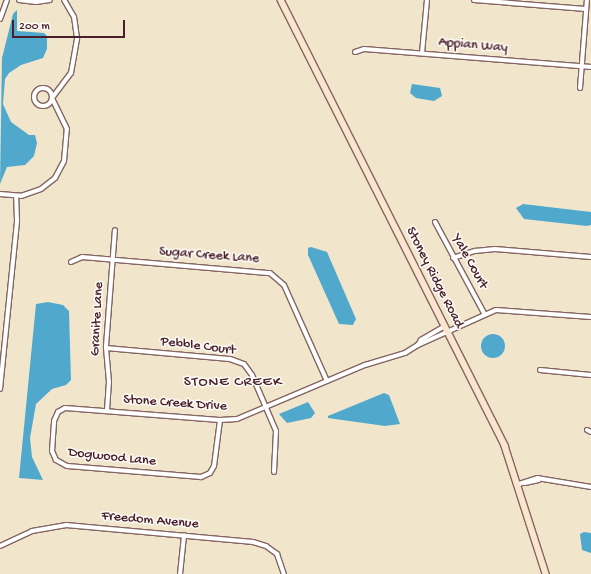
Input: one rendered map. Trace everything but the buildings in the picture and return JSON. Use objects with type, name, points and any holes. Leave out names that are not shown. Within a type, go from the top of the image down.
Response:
[{"type":"street","points":[[0,19],[7,0]]},
{"type":"street","points":[[19,0],[33,2],[50,0]]},
{"type":"street","points":[[0,194],[16,196],[32,194],[49,184],[64,162],[67,130],[52,98],[44,89],[37,91],[34,96],[36,103],[42,106],[48,104],[52,98],[68,78],[76,58],[77,28],[64,0]]},
{"type":"street","name":"Stoney Ridge Road","points":[[281,0],[505,446],[519,484],[546,574]]},
{"type":"street","points":[[422,53],[427,0]]},
{"type":"street","points":[[474,0],[586,10]]},
{"type":"street","points":[[580,88],[587,0]]},
{"type":"street","name":"Appian Way","points":[[354,52],[364,49],[591,67]]},
{"type":"street","points":[[0,388],[16,225],[16,196]]},
{"type":"street","name":"Yale Court","points":[[435,222],[453,258],[484,313]]},
{"type":"street","name":"Granite Lane","points":[[106,410],[109,382],[106,348],[114,230]]},
{"type":"street","points":[[453,258],[490,249],[591,257]]},
{"type":"street","name":"Sugar Creek Lane","points":[[71,262],[82,257],[264,271],[273,274],[284,285],[327,381]]},
{"type":"street","name":"Stone Creek Drive","points":[[418,345],[448,332],[484,313],[504,309],[591,317]]},
{"type":"street","name":"Stone Creek Drive","points":[[106,410],[220,420],[242,418],[365,364],[405,353],[445,326]]},
{"type":"street","name":"Pebble Court","points":[[106,348],[237,361],[250,371],[277,433],[274,472]]},
{"type":"street","points":[[540,370],[591,375]]},
{"type":"street","name":"Dogwood Lane","points":[[106,410],[70,407],[58,412],[54,421],[51,447],[56,460],[67,466],[201,477],[210,473],[214,466],[220,420]]},
{"type":"street","points":[[519,484],[539,480],[591,487]]},
{"type":"street","name":"Freedom Avenue","points":[[0,546],[28,532],[59,526],[184,535],[262,544],[277,554],[284,574]]},
{"type":"street","points":[[180,574],[184,535]]},
{"type":"water","points":[[17,10],[17,31],[44,33],[47,36],[47,49],[43,58],[21,65],[9,73],[5,79],[3,104],[11,122],[29,135],[35,135],[37,143],[34,156],[25,165],[7,167],[0,184],[2,58],[13,14]]},
{"type":"water","points":[[412,84],[440,88],[442,96],[434,101],[416,98],[410,93]]},
{"type":"water","points":[[523,204],[591,212],[591,225],[587,226],[524,219],[516,208]]},
{"type":"water","points":[[311,247],[327,252],[356,319],[353,325],[339,324],[308,255],[308,248]]},
{"type":"water","points":[[48,302],[63,305],[69,311],[71,380],[66,385],[52,389],[36,404],[30,438],[32,457],[43,480],[19,478],[36,304]]},
{"type":"water","points":[[493,334],[502,337],[505,346],[502,355],[493,358],[484,355],[481,346],[484,337]]},
{"type":"water","points":[[384,393],[389,395],[400,424],[385,426],[328,418],[328,416]]},
{"type":"water","points":[[308,402],[315,413],[311,418],[287,423],[279,414]]},
{"type":"water","points":[[584,532],[591,533],[591,553],[582,550],[580,534]]},
{"type":"district","name":"STONE CREEK","points":[[233,383]]}]
